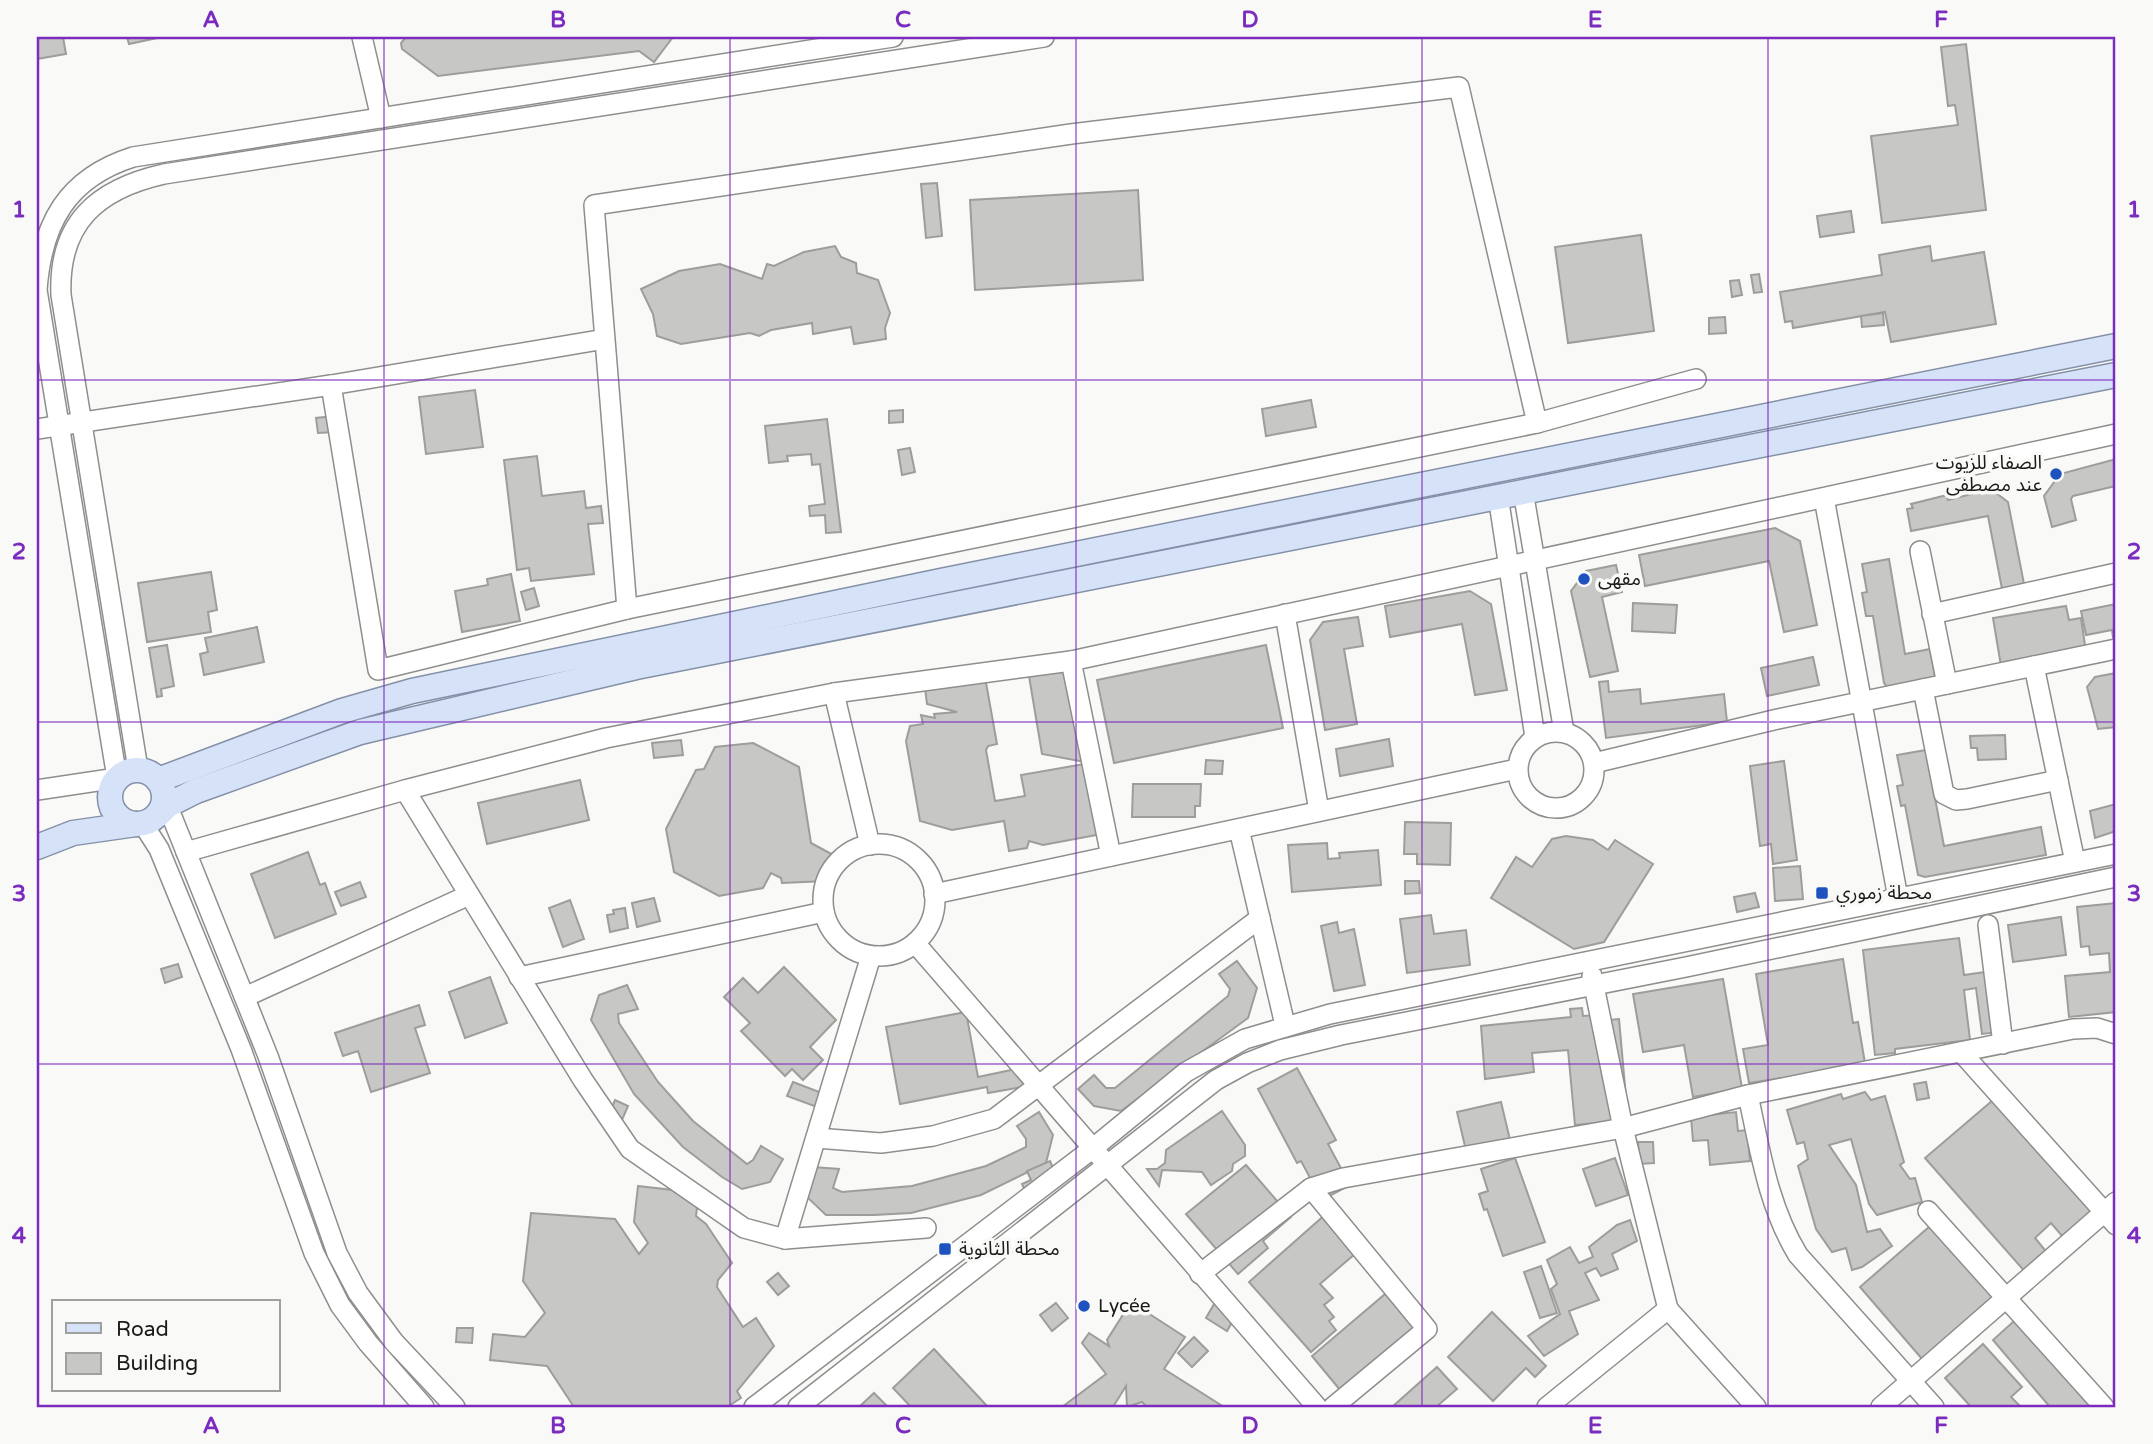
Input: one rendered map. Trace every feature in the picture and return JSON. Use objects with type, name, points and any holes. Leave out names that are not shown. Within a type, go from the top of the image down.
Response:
[{"type":"main road","points":[[37,846],[73,833],[144,797],[342,711],[412,691],[955,578],[2116,346]]},
{"type":"main road","points":[[73,833],[144,797],[196,791],[360,732],[636,667],[2116,374]]},
{"type":"street","points":[[362,37],[381,118]]},
{"type":"street","points":[[424,1407],[368,1343],[340,1305],[314,1253],[241,1049],[159,849],[144,797],[57,426],[37,290],[43,243],[55,214],[73,191],[112,164],[133,157],[893,37]]},
{"type":"street","points":[[455,1407],[394,1342],[358,1293],[337,1253],[244,997],[186,852],[144,797],[61,295],[63,254],[79,220],[114,190],[133,181],[1044,37]]},
{"type":"street","points":[[626,609],[594,205],[1071,134],[1459,87],[1537,423]]},
{"type":"street","points":[[37,429],[331,385],[605,339]]},
{"type":"street","points":[[331,385],[378,670],[626,609],[1537,423],[1696,379]]},
{"type":"street","points":[[186,852],[405,790],[606,738],[834,693],[1071,661],[2116,435]]},
{"type":"street","points":[[1523,491],[1564,732]]},
{"type":"street","points":[[1498,496],[1535,737]]},
{"type":"street","points":[[1824,498],[1898,898]]},
{"type":"street","points":[[1920,551],[1947,684]]},
{"type":"street","points":[[1932,614],[2116,573]]},
{"type":"street","points":[[1285,614],[1319,811]]},
{"type":"street","points":[[1594,763],[1862,702],[2116,649]]},
{"type":"street","points":[[1071,661],[1111,856]]},
{"type":"street","points":[[2034,666],[2075,862]]},
{"type":"street","points":[[1923,689],[1944,794],[1956,800],[1967,799],[2058,780]]},
{"type":"street","points":[[834,693],[870,845]]},
{"type":"street","points":[[1564,732],[1583,743],[1594,763],[1590,788],[1571,805],[1559,808],[1534,802],[1519,782],[1517,769],[1519,756],[1535,737],[1544,733],[1564,732]]},
{"type":"street","points":[[934,894],[1517,769]]},
{"type":"street","points":[[37,790],[144,797]]},
{"type":"street","points":[[405,790],[519,977],[630,1149],[744,1228],[785,1239],[926,1228]]},
{"type":"street","points":[[1239,828],[1285,1025]]},
{"type":"street","points":[[870,845],[888,845],[905,850],[930,876],[934,894],[933,912],[927,929],[915,943],[902,951],[872,956],[855,951],[841,941],[830,928],[824,912],[823,894],[828,876],[846,856],[870,845]]},
{"type":"street","points":[[754,1407],[1092,1149],[1196,1065],[1245,1039],[1285,1025],[2116,854]]},
{"type":"street","points":[[798,1407],[1216,1080],[1247,1063],[1280,1050],[2116,877]]},
{"type":"street","points":[[244,997],[469,895]]},
{"type":"street","points":[[519,977],[824,912]]},
{"type":"street","points":[[816,1138],[881,1143],[933,1136],[994,1119],[1260,918]]},
{"type":"street","points":[[1988,925],[2003,1044]]},
{"type":"street","points":[[915,943],[1317,1407]]},
{"type":"street","points":[[785,1239],[872,956]]},
{"type":"street","points":[[1589,961],[1623,1128],[1668,1309],[1756,1407]]},
{"type":"street","points":[[1200,1274],[1311,1188],[1343,1178],[1623,1128],[1748,1094],[2073,1030],[2115,1030]]},
{"type":"street","points":[[1881,1407],[2007,1297],[2112,1213],[1961,1052]]},
{"type":"street","points":[[1748,1094],[1771,1199],[1782,1230],[1798,1255],[1934,1407]]},
{"type":"street","points":[[1311,1188],[1427,1329],[1332,1407]]},
{"type":"street","points":[[1928,1211],[2104,1407]]},
{"type":"street","points":[[1547,1407],[1668,1309]]},
{"type":"building","points":[[37,37],[63,37],[66,54],[37,59]]},
{"type":"building","points":[[127,37],[162,37],[129,44]]},
{"type":"building","points":[[406,37],[673,37],[654,62],[639,51],[438,76],[402,49],[401,43]]},
{"type":"building","points":[[1966,44],[1986,210],[1882,223],[1871,136],[1958,125],[1955,105],[1948,106],[1941,47]]},
{"type":"building","points":[[937,183],[942,236],[926,238],[921,184]]},
{"type":"building","points":[[1138,190],[1143,280],[975,290],[970,200]]},
{"type":"building","points":[[1851,211],[1854,232],[1820,237],[1817,216]]},
{"type":"building","points":[[1641,235],[1654,331],[1568,343],[1555,247]]},
{"type":"building","points":[[835,246],[841,257],[856,263],[857,273],[878,280],[890,313],[885,328],[886,339],[854,344],[851,327],[813,334],[812,323],[771,330],[759,336],[750,333],[681,344],[657,336],[653,314],[641,289],[679,271],[720,264],[762,279],[767,264],[774,266],[804,252]]},
{"type":"building","points":[[1930,246],[1932,261],[1984,252],[1996,324],[1891,342],[1885,312],[1793,328],[1792,321],[1785,322],[1780,292],[1882,275],[1879,255]]},
{"type":"building","points":[[1759,274],[1762,292],[1754,293],[1751,275]]},
{"type":"building","points":[[1739,280],[1742,295],[1732,297],[1730,281]]},
{"type":"building","points":[[1883,313],[1884,325],[1862,327],[1861,316]]},
{"type":"building","points":[[1725,317],[1726,333],[1709,334],[1709,318]]},
{"type":"building","points":[[475,390],[483,447],[426,454],[419,397]]},
{"type":"building","points":[[1311,400],[1316,427],[1266,436],[1262,409]]},
{"type":"building","points":[[903,410],[903,422],[889,423],[889,411]]},
{"type":"building","points":[[334,416],[335,432],[318,433],[316,418]]},
{"type":"building","points":[[827,419],[841,532],[826,533],[825,515],[810,516],[809,506],[825,504],[820,464],[812,465],[811,454],[787,456],[788,461],[769,463],[765,426]]},
{"type":"building","points":[[910,448],[915,472],[902,475],[898,450]]},
{"type":"building","points":[[537,456],[542,496],[584,491],[586,508],[601,506],[603,523],[588,524],[594,574],[531,581],[529,568],[517,570],[504,460]]},
{"type":"building","points":[[2116,459],[2116,486],[2073,496],[2071,499],[2076,520],[2052,527],[2044,496],[2060,474]]},
{"type":"building","points":[[1991,489],[2008,502],[2025,589],[2003,594],[1988,516],[1911,531],[1907,509],[1913,508],[1911,504],[1947,495],[1948,500]]},
{"type":"building","points":[[1775,528],[1800,541],[1817,625],[1784,632],[1769,561],[1645,586],[1639,555]]},
{"type":"building","points":[[1889,559],[1905,654],[1930,649],[1936,682],[1890,690],[1884,683],[1873,616],[1866,616],[1862,593],[1867,592],[1862,564]]},
{"type":"building","points":[[1616,565],[1622,592],[1602,597],[1618,671],[1590,677],[1571,591],[1586,571]]},
{"type":"building","points":[[211,572],[217,610],[208,612],[211,632],[147,642],[138,583]]},
{"type":"building","points":[[511,574],[520,621],[462,632],[455,591],[488,585],[487,579]]},
{"type":"building","points":[[534,588],[539,606],[526,610],[521,592]]},
{"type":"building","points":[[1470,591],[1491,604],[1507,690],[1475,695],[1462,624],[1390,637],[1385,606]]},
{"type":"building","points":[[1633,603],[1677,605],[1675,633],[1632,631]]},
{"type":"building","points":[[2116,604],[2116,637],[2113,637],[2112,630],[2086,635],[2081,611]]},
{"type":"building","points":[[2066,606],[2069,620],[2081,618],[2086,652],[2001,666],[1993,618]]},
{"type":"building","points":[[1358,617],[1363,646],[1344,649],[1357,724],[1325,730],[1310,640],[1323,622]]},
{"type":"building","points":[[257,627],[264,662],[204,675],[200,654],[208,652],[205,638]]},
{"type":"building","points":[[167,645],[174,686],[161,689],[162,696],[157,697],[149,648]]},
{"type":"building","points":[[1266,645],[1283,728],[1114,763],[1097,680]]},
{"type":"building","points":[[1813,657],[1819,685],[1767,696],[1761,668]]},
{"type":"building","points":[[1073,663],[1090,763],[1042,754],[1028,670]]},
{"type":"building","points":[[2116,673],[2116,727],[2098,729],[2087,687],[2095,677]]},
{"type":"building","points":[[985,677],[997,744],[988,746],[986,750],[995,801],[1025,796],[1021,775],[1090,763],[1102,834],[1043,845],[1029,841],[1027,848],[1009,851],[1004,821],[952,830],[920,821],[906,741],[910,726],[923,724],[921,715],[935,718],[934,714],[957,712],[927,704],[925,688]]},
{"type":"building","points":[[1608,681],[1609,692],[1640,689],[1641,704],[1724,694],[1727,722],[1606,738],[1599,682]]},
{"type":"building","points":[[2005,735],[2006,759],[1978,760],[1977,748],[1971,748],[1970,736]]},
{"type":"building","points":[[1389,739],[1393,766],[1340,776],[1336,749]]},
{"type":"building","points":[[681,740],[683,755],[654,758],[652,743]]},
{"type":"building","points":[[753,743],[799,767],[811,843],[837,857],[827,881],[782,883],[781,878],[771,873],[763,888],[719,896],[674,872],[666,829],[696,770],[704,769],[715,747]]},
{"type":"building","points":[[1926,750],[1944,846],[2041,827],[2046,855],[1925,877],[1918,875],[1905,805],[1901,806],[1897,786],[1903,785],[1897,755]]},
{"type":"building","points":[[1206,760],[1223,761],[1222,774],[1205,774]]},
{"type":"building","points":[[1784,761],[1797,860],[1773,864],[1771,844],[1760,846],[1750,766]]},
{"type":"building","points":[[580,780],[589,820],[487,844],[478,803]]},
{"type":"building","points":[[1133,784],[1201,784],[1200,806],[1195,806],[1195,817],[1132,817]]},
{"type":"building","points":[[2116,804],[2116,831],[2095,838],[2090,811]]},
{"type":"building","points":[[1405,822],[1451,823],[1450,865],[1417,864],[1417,854],[1404,854]]},
{"type":"building","points":[[1566,836],[1593,840],[1608,850],[1615,840],[1653,864],[1604,942],[1574,949],[1491,898],[1516,857],[1532,867],[1552,839]]},
{"type":"building","points":[[1327,843],[1328,859],[1340,858],[1339,853],[1378,850],[1381,885],[1292,892],[1288,845]]},
{"type":"building","points":[[308,852],[320,885],[325,883],[336,914],[275,938],[251,874]]},
{"type":"building","points":[[1800,866],[1803,899],[1775,901],[1773,868]]},
{"type":"building","points":[[1405,881],[1419,881],[1420,893],[1405,894]]},
{"type":"building","points":[[360,882],[366,897],[341,906],[335,892]]},
{"type":"building","points":[[1755,893],[1759,907],[1737,912],[1734,897]]},
{"type":"building","points":[[654,898],[660,921],[637,927],[632,903]]},
{"type":"building","points":[[570,900],[584,939],[563,947],[549,908]]},
{"type":"building","points":[[2116,903],[2116,1012],[2069,1017],[2065,976],[2110,972],[2109,953],[2090,955],[2089,946],[2081,947],[2077,907]]},
{"type":"building","points":[[625,908],[628,928],[610,932],[607,915],[614,914],[613,910]]},
{"type":"building","points":[[1431,915],[1434,934],[1466,930],[1470,965],[1407,973],[1400,919]]},
{"type":"building","points":[[2061,917],[2066,955],[2013,962],[2008,925]]},
{"type":"building","points":[[1337,922],[1339,933],[1354,929],[1365,985],[1334,991],[1321,926]]},
{"type":"building","points":[[1959,938],[1964,975],[1991,971],[2008,1031],[1982,1034],[1976,988],[1964,990],[1970,1040],[1895,1049],[1895,1053],[1875,1055],[1863,950]]},
{"type":"building","points":[[1843,959],[1853,1023],[1858,1022],[1866,1069],[1781,1083],[1781,1078],[1749,1083],[1743,1049],[1768,1045],[1756,974]]},
{"type":"building","points":[[1237,961],[1257,988],[1248,1018],[1121,1111],[1094,1106],[1078,1089],[1094,1075],[1106,1088],[1115,1088],[1228,996],[1230,989],[1219,974]]},
{"type":"building","points":[[178,964],[182,977],[165,983],[161,969]]},
{"type":"building","points":[[784,967],[836,1020],[810,1047],[823,1060],[803,1080],[792,1069],[785,1076],[741,1031],[750,1023],[724,997],[743,978],[758,993]]},
{"type":"building","points":[[490,977],[507,1023],[465,1038],[449,992]]},
{"type":"building","points":[[1723,979],[1742,1088],[1693,1097],[1684,1045],[1643,1052],[1633,994]]},
{"type":"building","points":[[627,985],[638,1009],[618,1014],[619,1023],[658,1082],[693,1121],[747,1164],[753,1160],[761,1146],[783,1159],[770,1182],[742,1189],[722,1177],[683,1147],[634,1094],[591,1020],[599,995]]},
{"type":"building","points":[[419,1005],[425,1025],[415,1028],[430,1073],[371,1092],[358,1051],[343,1056],[335,1033]]},
{"type":"building","points":[[1582,1008],[1583,1016],[1597,1015],[1597,1021],[1619,1019],[1628,1120],[1575,1125],[1568,1050],[1532,1053],[1534,1072],[1485,1079],[1481,1026],[1571,1017],[1570,1009]]},
{"type":"building","points":[[966,1012],[978,1077],[1030,1066],[1033,1085],[988,1093],[987,1087],[900,1104],[886,1027]]},
{"type":"building","points":[[1297,1068],[1336,1140],[1328,1144],[1350,1185],[1322,1200],[1301,1161],[1297,1163],[1258,1089]]},
{"type":"building","points":[[793,1082],[822,1093],[817,1107],[787,1096]]},
{"type":"building","points":[[1926,1082],[1929,1098],[1917,1100],[1914,1084]]},
{"type":"building","points":[[1865,1092],[1871,1100],[1885,1096],[1904,1162],[1900,1165],[1910,1179],[1915,1178],[1922,1202],[1877,1215],[1869,1204],[1851,1139],[1829,1145],[1856,1185],[1867,1232],[1880,1229],[1892,1246],[1862,1267],[1852,1270],[1846,1248],[1832,1252],[1816,1229],[1798,1166],[1808,1159],[1804,1142],[1797,1144],[1787,1110],[1841,1094],[1843,1099]]},
{"type":"building","points":[[1999,1095],[2099,1211],[2069,1244],[2051,1223],[2035,1238],[2049,1255],[2027,1274],[1925,1158]]},
{"type":"building","points":[[615,1100],[628,1106],[622,1120],[609,1114]]},
{"type":"building","points":[[1501,1102],[1511,1144],[1467,1155],[1457,1112]]},
{"type":"building","points":[[1222,1111],[1245,1145],[1245,1156],[1233,1164],[1232,1171],[1211,1185],[1202,1172],[1162,1170],[1159,1186],[1147,1169],[1157,1169],[1165,1163],[1166,1150]]},
{"type":"building","points":[[1039,1112],[1053,1135],[1046,1163],[981,1195],[911,1213],[874,1215],[826,1215],[807,1197],[813,1167],[839,1169],[833,1188],[842,1192],[912,1186],[986,1166],[1026,1147],[1026,1139],[1017,1126]]},
{"type":"building","points":[[1736,1112],[1738,1131],[1747,1130],[1750,1161],[1710,1165],[1708,1140],[1693,1141],[1691,1117]]},
{"type":"building","points":[[1638,1142],[1653,1142],[1654,1163],[1639,1164]]},
{"type":"building","points":[[1515,1158],[1545,1242],[1503,1256],[1479,1194],[1488,1191],[1481,1169]]},
{"type":"building","points":[[1615,1158],[1628,1195],[1596,1206],[1583,1169]]},
{"type":"building","points":[[1050,1161],[1057,1177],[1028,1198],[1022,1184],[1031,1180],[1027,1171]]},
{"type":"building","points":[[1246,1165],[1291,1217],[1263,1241],[1268,1248],[1238,1274],[1186,1214]]},
{"type":"building","points":[[638,1186],[699,1193],[696,1216],[706,1224],[732,1263],[718,1280],[717,1287],[743,1327],[756,1318],[774,1346],[737,1391],[741,1398],[727,1407],[574,1407],[547,1366],[490,1360],[493,1334],[525,1337],[545,1313],[523,1281],[531,1213],[615,1219],[639,1254],[648,1243],[634,1222]]},
{"type":"building","points":[[1327,1213],[1356,1253],[1320,1284],[1333,1298],[1324,1305],[1334,1317],[1329,1321],[1336,1330],[1311,1352],[1249,1282]]},
{"type":"building","points":[[1630,1220],[1637,1241],[1612,1254],[1618,1269],[1601,1276],[1596,1268],[1585,1273],[1599,1300],[1569,1311],[1578,1334],[1544,1356],[1528,1336],[1560,1314],[1551,1289],[1557,1284],[1547,1260],[1570,1247],[1579,1263],[1593,1257],[1589,1247],[1617,1225]]},
{"type":"building","points":[[1937,1220],[2001,1303],[1929,1367],[1860,1287]]},
{"type":"building","points":[[1541,1266],[1557,1313],[1540,1318],[1524,1272]]},
{"type":"building","points":[[778,1273],[789,1286],[778,1295],[767,1282]]},
{"type":"building","points":[[1391,1289],[1428,1332],[1350,1402],[1312,1356]]},
{"type":"building","points":[[1217,1299],[1238,1312],[1227,1331],[1206,1318]]},
{"type":"building","points":[[1131,1302],[1185,1337],[1164,1369],[1224,1407],[1147,1407],[1142,1402],[1127,1407],[1126,1386],[1113,1407],[1062,1407],[1106,1374],[1082,1343],[1089,1333],[1109,1346],[1107,1340]]},
{"type":"building","points":[[1056,1303],[1068,1318],[1052,1331],[1040,1315]]},
{"type":"building","points":[[1492,1312],[1546,1366],[1535,1377],[1526,1368],[1493,1401],[1448,1357]]},
{"type":"building","points":[[2014,1321],[2103,1407],[2050,1407],[1993,1340]]},
{"type":"building","points":[[457,1328],[473,1328],[472,1343],[456,1342]]},
{"type":"building","points":[[1194,1337],[1208,1351],[1192,1367],[1178,1353]]},
{"type":"building","points":[[1983,1344],[2022,1387],[2011,1397],[2021,1407],[1971,1407],[1945,1378]]},
{"type":"building","points":[[934,1349],[988,1407],[911,1407],[893,1388]]},
{"type":"building","points":[[1437,1367],[1457,1389],[1436,1407],[1392,1407]]},
{"type":"building","points":[[874,1393],[888,1407],[859,1407]]},
{"type":"place","name":"الصفاء للزيوت عند مصطفى","points":[[2056,474]]},
{"type":"place","name":"مقهى","points":[[1584,579]]},
{"type":"place","name":"محطة زموري","points":[[1822,893]]},
{"type":"place","name":"محطة الثانوية","points":[[945,1249]]},
{"type":"place","name":"Lycée","points":[[1084,1306]]}]
